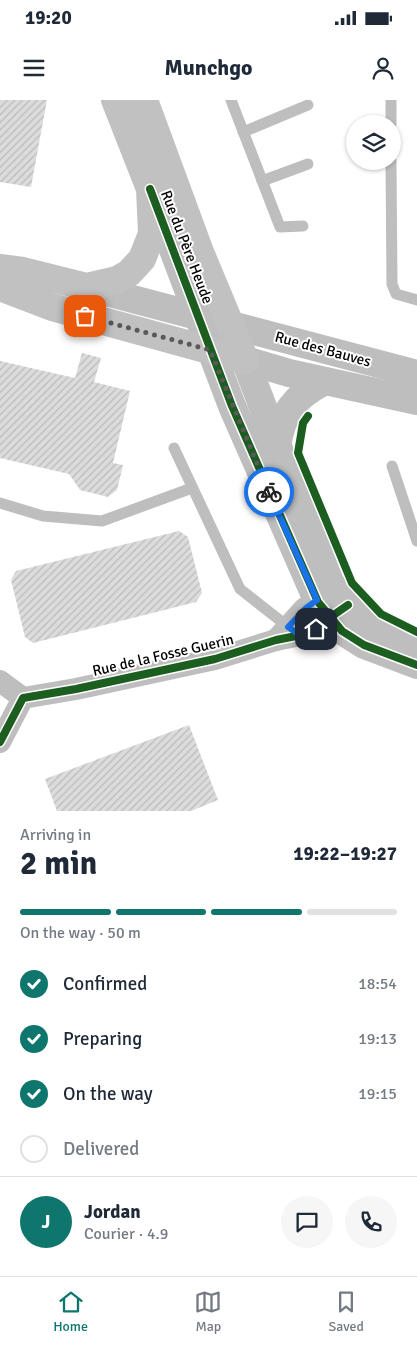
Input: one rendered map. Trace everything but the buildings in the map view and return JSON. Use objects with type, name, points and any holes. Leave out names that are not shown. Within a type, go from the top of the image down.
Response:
[{"type":"main road","name":"Rue du Père Heude","points":[[115,100],[150,189]]},
{"type":"main road","name":"Rue du Père Heude","points":[[144,100],[200,252],[230,324],[227,356]]},
{"type":"main road","points":[[0,268],[23,271],[87,287],[117,280],[129,273],[142,259],[152,234],[150,189]]},
{"type":"main road","points":[[0,288],[52,307],[227,356]]},
{"type":"street","name":"Rue du Père Heude","points":[[150,189],[192,316],[227,356]]},
{"type":"street","name":"Rue des Bauves","points":[[87,287],[417,374]]},
{"type":"street","name":"Rue des Bauves","points":[[227,356],[326,381],[417,401]]},
{"type":"street","points":[[227,356],[254,423],[277,446],[316,549],[342,631],[364,645],[417,665]]},
{"type":"street","points":[[227,356],[232,406],[332,603],[417,652]]},
{"type":"street","points":[[277,446],[284,421],[292,404],[311,389],[326,381]]},
{"type":"street","name":"Rue de la Fosse Guerin","points":[[23,698],[76,689],[215,659],[288,634],[306,608],[332,603]]},
{"type":"street","points":[[0,681],[23,698],[0,742]]},
{"type":"lane","points":[[231,100],[280,227],[303,226]]},
{"type":"lane","points":[[391,100],[391,115]]},
{"type":"lane","points":[[243,132],[308,105]]},
{"type":"lane","points":[[262,181],[308,164]]},
{"type":"lane","points":[[391,170],[392,284],[396,294],[417,300]]},
{"type":"lane","points":[[174,448],[240,589],[288,634]]},
{"type":"lane","points":[[392,466],[417,541]]},
{"type":"lane","points":[[0,503],[42,516],[102,521],[192,488]]},
{"type":"cycle path","points":[[150,189],[232,406],[318,602],[342,631],[364,645],[417,665]]},
{"type":"cycle path","points":[[308,416],[303,423],[298,453],[352,583],[381,614],[417,632]]},
{"type":"cycle path","points":[[0,742],[23,698],[76,689],[215,659],[276,640],[306,634],[348,605]]},
{"type":"way so far","points":[[85,316],[210,350],[269,492]]},
{"type":"route","points":[[269,492],[317,600],[306,608],[288,627],[301,636],[316,629]]}]
